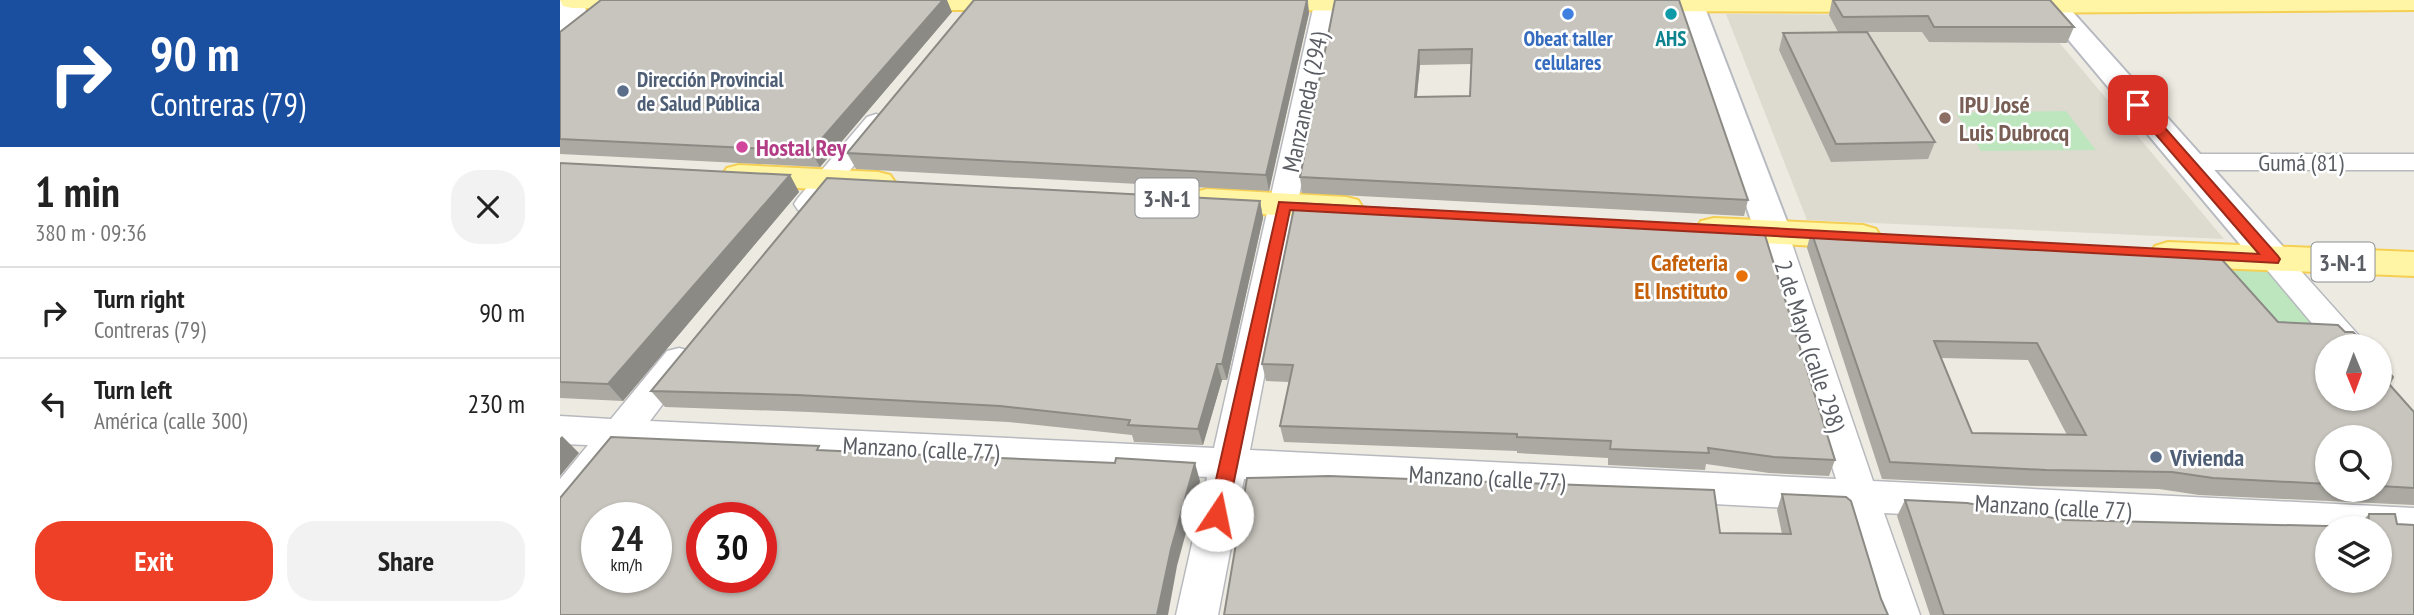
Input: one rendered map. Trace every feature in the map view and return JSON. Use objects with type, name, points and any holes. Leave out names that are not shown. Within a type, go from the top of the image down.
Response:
[{"type":"main road","points":[[572,0],[679,1]]},
{"type":"main road","points":[[563,37],[612,0]]},
{"type":"main road","points":[[868,1],[1046,2]]},
{"type":"main road","points":[[560,2],[573,9],[563,37]]},
{"type":"main road","points":[[1228,2],[1407,3]]},
{"type":"main road","name":"2 de Mayo (calle 298)","points":[[1690,2],[1773,232]]},
{"type":"main road","points":[[1982,5],[2050,2],[2411,2]]},
{"type":"main road","points":[[2050,2],[2273,259]]},
{"type":"main road","points":[[1609,3],[1913,4]]},
{"type":"main road","points":[[708,173],[911,184]]},
{"type":"main road","name":"3-N-1","points":[[1174,198],[1382,210]]},
{"type":"main road","points":[[1689,227],[1898,239]]},
{"type":"main road","name":"3-N-1","points":[[2134,252],[2414,264]]},
{"type":"street","points":[[950,33],[977,1]]},
{"type":"street","name":"Manzaneda (294)","points":[[1197,615],[1326,1]]},
{"type":"street","points":[[794,221],[898,96]]},
{"type":"street","name":"Gumá (81)","points":[[2188,162],[2414,162]]},
{"type":"street","name":"2 de Mayo (calle 298)","points":[[1773,232],[1858,498],[1899,615]]},
{"type":"street","points":[[2273,259],[2339,334]]},
{"type":"street","points":[[560,506],[698,337]]},
{"type":"street","name":"Manzano (calle 77)","points":[[560,430],[1858,498],[2414,524]]},
{"type":"shaded area","name":"IPU José Luis Dubrocq","points":[[1726,14],[2037,16],[2224,239],[1807,220]]},
{"type":"green space","points":[[2066,111],[2096,150],[1981,151],[1956,113]]},
{"type":"green space","points":[[2201,265],[2266,269],[2326,334],[2315,334],[2315,342],[2265,339]]},
{"type":"building","points":[[601,0],[943,0],[811,151],[560,139],[560,32]]},
{"type":"building","points":[[974,0],[1307,0],[1266,175],[847,153]]},
{"type":"building","points":[[1335,0],[1679,0],[1748,200],[1300,177]],"holes":[[[1472,49],[1470,96],[1415,97],[1419,50]]]},
{"type":"building","points":[[1833,0],[2050,0],[2074,27],[1934,27],[1928,16],[1843,17]]},
{"type":"building","points":[[1867,32],[1935,142],[1836,144],[1783,33]]},
{"type":"building","points":[[560,163],[790,175],[608,384],[560,382]]},
{"type":"building","points":[[827,178],[1260,201],[1222,364],[1217,364],[1198,429],[1128,425],[1130,420],[1000,406],[797,395],[651,391]]},
{"type":"building","points":[[1295,203],[1763,229],[1835,460],[1774,457],[1708,448],[1709,453],[1610,449],[1611,441],[1517,437],[1517,434],[1280,426],[1293,365],[1262,364]]},
{"type":"building","points":[[1811,231],[2216,253],[2278,322],[2338,325],[2345,332],[2355,334],[2315,334],[2315,411],[2392,411],[2392,387],[2414,412],[2414,488],[2392,487],[2392,425],[2315,425],[2315,483],[2213,478],[2172,472],[2046,470],[1890,462]],"holes":[[[1934,341],[2037,343],[2086,435],[1972,433]]]},
{"type":"building","points":[[611,437],[819,446],[817,450],[927,455],[1115,463],[1116,458],[1195,463],[1171,549],[1157,615],[560,615],[560,498]]},
{"type":"building","points":[[1329,476],[1714,490],[1720,533],[1791,534],[1782,494],[1846,497],[1851,501],[1888,615],[1224,615],[1247,478]]},
{"type":"building","points":[[1905,500],[1967,503],[2065,520],[2315,526],[2315,593],[2392,593],[2392,516],[2369,516],[2395,514],[2397,524],[2414,525],[2414,615],[1944,615]]},
{"type":"place","name":"Obeat taller celulares","points":[[1568,14]]},
{"type":"place","name":"AHS","points":[[1671,14]]},
{"type":"place","name":"Dirección Provincial de Salud Pública","points":[[623,91]]},
{"type":"place","name":"IPU José Luis Dubrocq","points":[[1945,118]]},
{"type":"place","name":"Hostal Rey","points":[[742,147]]},
{"type":"place","name":"Cafeteria El Instituto","points":[[1742,276]]},
{"type":"place","name":"Vivienda","points":[[2156,457]]},
{"type":"route","points":[[1217,515],[1284,205],[2273,259],[2138,105]]}]
